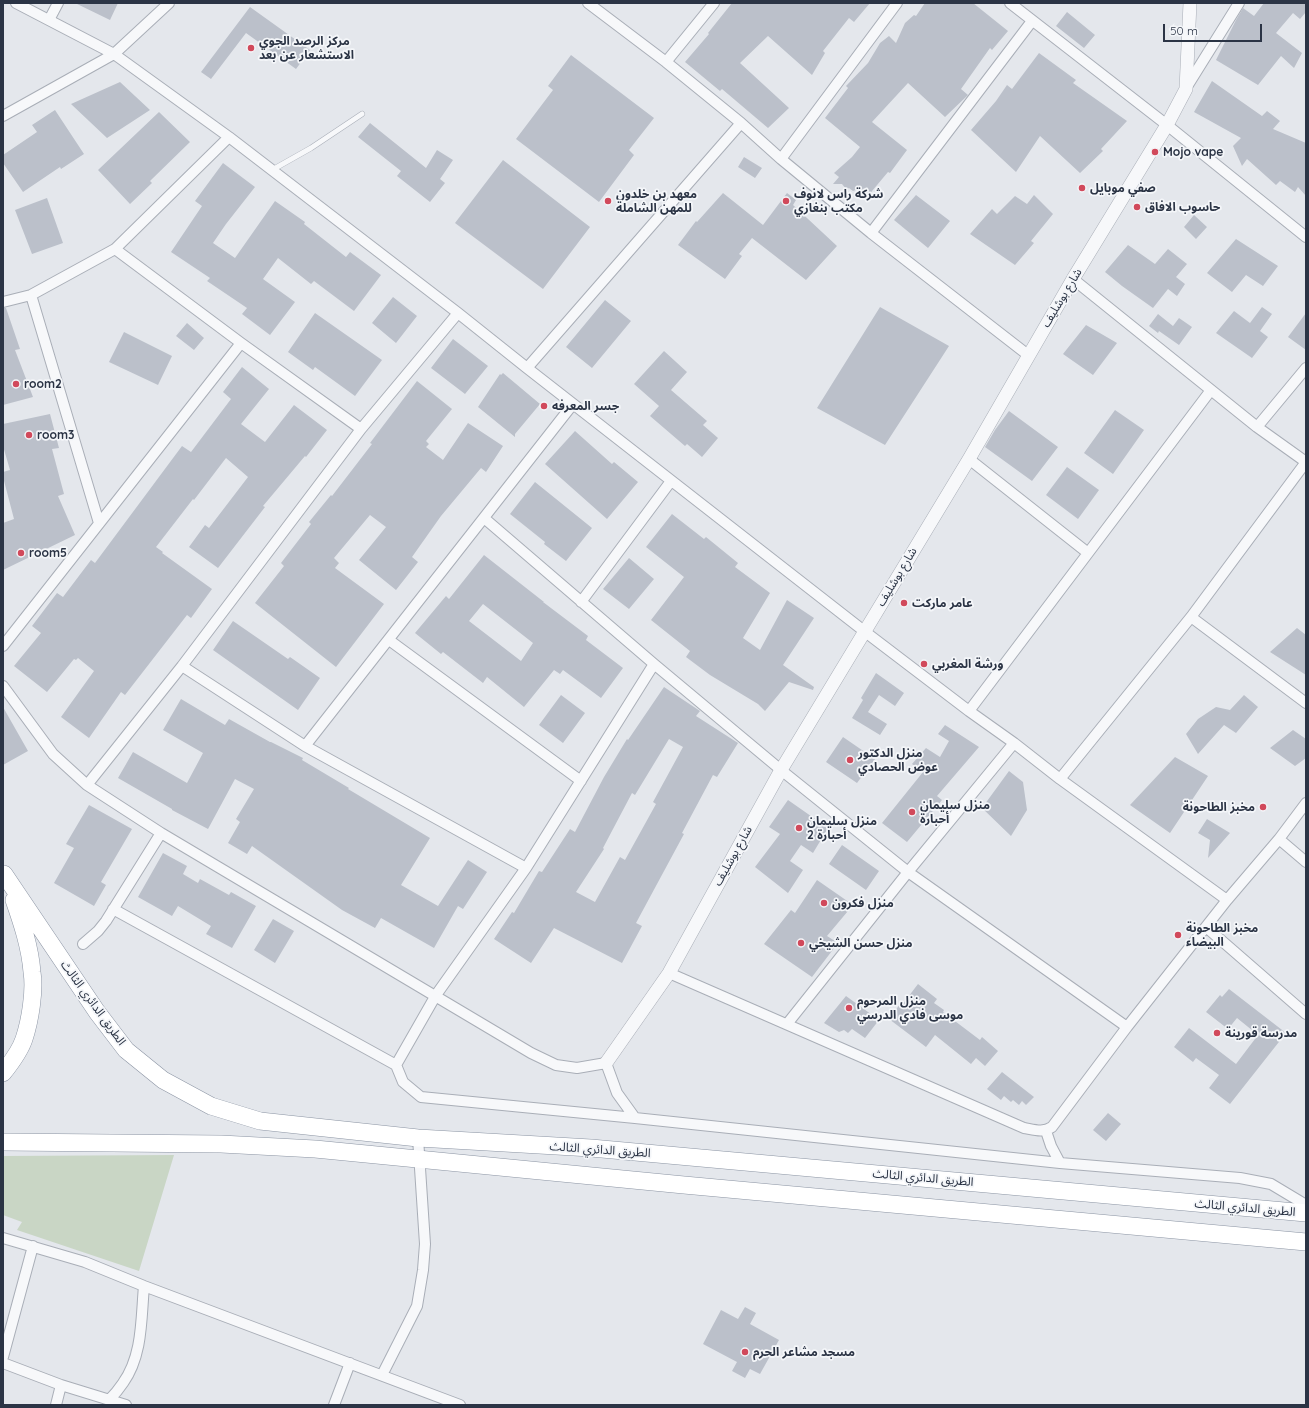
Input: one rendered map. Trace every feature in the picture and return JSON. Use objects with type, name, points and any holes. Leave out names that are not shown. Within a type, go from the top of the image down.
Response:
[{"type":"highway","points":[[3,1073],[18,1051],[24,1039],[32,999],[33,972],[22,923],[4,874]]},
{"type":"highway","name":"الطريق الدائري الثالث","points":[[4,874],[97,1012],[126,1050],[163,1080],[211,1106],[260,1121],[418,1138],[592,1148],[1306,1213]]},
{"type":"highway","name":"الطريق الدائري الثالث","points":[[3,1142],[221,1144],[315,1149],[684,1185],[1306,1242]]},
{"type":"street","points":[[16,3],[114,54],[229,137],[458,313],[864,632],[1060,779],[1227,900]]},
{"type":"street","points":[[49,20],[58,3]]},
{"type":"street","points":[[3,116],[114,54],[169,3]]},
{"type":"street","points":[[666,62],[714,3]]},
{"type":"street","points":[[781,159],[897,3]]},
{"type":"street","points":[[1010,3],[1167,125],[1306,237]]},
{"type":"street","points":[[1186,89],[1190,3]]},
{"type":"street","points":[[1186,89],[1239,3]]},
{"type":"street","points":[[594,5],[741,123],[781,159],[871,233],[1028,355]]},
{"type":"street","points":[[871,233],[1032,21]]},
{"type":"street","name":"شارع بوشليف","points":[[606,1063],[669,973],[781,770],[969,459],[1072,279],[1167,125],[1186,89]]},
{"type":"street","points":[[527,368],[741,123]]},
{"type":"street","points":[[3,302],[31,295],[115,249],[229,137]]},
{"type":"street","points":[[115,249],[241,343],[361,429]]},
{"type":"street","points":[[1060,779],[1191,616],[1306,462],[1211,390],[1072,279]]},
{"type":"street","points":[[31,295],[99,522]]},
{"type":"street","points":[[87,785],[182,666],[361,429],[458,313]]},
{"type":"street","points":[[3,646],[241,343]]},
{"type":"street","points":[[1258,426],[1306,368]]},
{"type":"street","points":[[969,711],[1211,390]]},
{"type":"street","points":[[305,746],[573,404]]},
{"type":"street","points":[[969,459],[1088,553]]},
{"type":"street","points":[[581,602],[671,481]]},
{"type":"street","points":[[484,518],[654,664],[781,770],[908,872],[1127,1027]]},
{"type":"street","points":[[1191,616],[1306,703]]},
{"type":"street","points":[[389,640],[581,781]]},
{"type":"street","points":[[396,1065],[436,995],[526,868],[654,664]]},
{"type":"street","points":[[182,666],[305,746],[526,868]]},
{"type":"street","points":[[3,686],[53,754],[87,785],[161,833],[436,995],[531,1053],[556,1065],[577,1068],[606,1063],[617,1093],[635,1118]]},
{"type":"street","points":[[787,1024],[908,872],[1014,743]]},
{"type":"street","points":[[669,973],[1024,1128],[1046,1131],[1052,1127],[1127,1027],[1306,803]]},
{"type":"street","points":[[83,944],[98,931],[106,921],[161,833]]},
{"type":"street","points":[[1278,839],[1306,862]]},
{"type":"street","points":[[113,909],[396,1065],[403,1082],[421,1096],[1060,1163],[1240,1178],[1272,1184],[1306,1205]]},
{"type":"street","points":[[1206,927],[1306,1014]]},
{"type":"street","points":[[1046,1131],[1051,1146],[1060,1163]]},
{"type":"street","points":[[382,1375],[417,1306],[423,1270],[425,1244],[418,1138]]},
{"type":"street","points":[[3,1238],[86,1262],[144,1286],[460,1405]]},
{"type":"street","points":[[3,1356],[33,1246]]},
{"type":"street","points":[[109,1400],[124,1382],[134,1361],[139,1342],[144,1286]]},
{"type":"street","points":[[3,1362],[61,1385],[126,1405]]},
{"type":"street","points":[[334,1405],[350,1363]]},
{"type":"street","points":[[56,1405],[61,1385]]},
{"type":"lane","points":[[272,170],[311,148],[362,114]]},
{"type":"green space","points":[[174,1155],[139,1271],[17,1230],[22,1222],[3,1215],[3,1156]]},
{"type":"building","points":[[75,3],[118,3],[110,20]]},
{"type":"building","points":[[732,3],[870,3],[854,22],[849,18],[823,51],[825,53],[812,75],[768,36],[740,63],[789,108],[768,128],[722,89],[720,91],[685,62],[709,34],[708,33]]},
{"type":"building","points":[[925,3],[973,3],[1008,31],[992,50],[990,48],[961,89],[968,95],[945,117],[908,83],[872,122],[907,150],[890,173],[888,172],[867,197],[859,189],[853,191],[849,188],[846,189],[842,184],[833,184],[839,177],[834,173],[852,157],[860,147],[825,118],[848,88],[846,86],[868,63],[880,43],[889,36],[896,43],[905,23],[914,15],[916,16]]},
{"type":"building","points":[[1264,3],[1306,3],[1306,12],[1300,19],[1293,13],[1276,33],[1302,53],[1294,68],[1281,56],[1258,85],[1216,60],[1243,8],[1254,16]]},
{"type":"building","points":[[250,7],[310,50],[296,69],[246,33],[211,79],[201,72]]},
{"type":"building","points":[[1067,12],[1095,35],[1084,48],[1056,26]]},
{"type":"building","points":[[1039,53],[1076,80],[1073,83],[1127,121],[1101,149],[1103,151],[1080,173],[1040,136],[1016,172],[971,130],[996,101],[1007,85],[1012,89]]},
{"type":"building","points":[[571,55],[654,118],[629,150],[634,155],[599,202],[516,139],[553,90],[548,86]]},
{"type":"building","points":[[1212,81],[1262,116],[1267,111],[1280,121],[1273,129],[1306,143],[1306,196],[1298,187],[1295,192],[1280,181],[1276,185],[1247,159],[1242,166],[1233,146],[1241,138],[1194,112]]},
{"type":"building","points":[[120,82],[150,110],[107,138],[71,104]]},
{"type":"building","points":[[55,110],[84,154],[61,169],[60,167],[23,192],[3,163],[3,155],[37,132],[32,125]]},
{"type":"building","points":[[159,112],[190,142],[150,181],[152,183],[130,204],[98,170]]},
{"type":"building","points":[[370,123],[426,168],[437,150],[453,160],[440,179],[445,183],[430,202],[397,176],[401,171],[358,137]]},
{"type":"building","points":[[744,157],[762,168],[755,178],[738,167]]},
{"type":"building","points":[[503,160],[590,227],[543,289],[455,223]]},
{"type":"building","points":[[223,163],[255,187],[213,243],[235,258],[275,201],[305,222],[304,224],[346,257],[350,252],[381,275],[354,311],[314,281],[311,284],[278,258],[263,279],[295,302],[270,335],[242,314],[247,308],[207,281],[210,278],[171,252],[202,206],[195,201]]},
{"type":"building","points":[[723,193],[763,225],[787,193],[796,200],[793,205],[837,246],[806,280],[752,238],[739,254],[742,256],[725,279],[678,245],[696,221],[697,222]]},
{"type":"building","points":[[916,195],[950,221],[928,248],[894,220]]},
{"type":"building","points":[[1034,195],[1053,214],[1031,241],[1034,243],[1015,265],[970,234],[992,209],[997,214],[1015,196],[1027,204]]},
{"type":"building","points":[[47,198],[63,243],[32,254],[15,210]]},
{"type":"building","points":[[1194,215],[1207,227],[1196,239],[1184,227]]},
{"type":"building","points":[[1236,239],[1278,266],[1263,286],[1246,275],[1232,292],[1207,273]]},
{"type":"building","points":[[1128,245],[1155,264],[1168,249],[1187,264],[1176,277],[1185,284],[1177,296],[1168,289],[1153,308],[1105,272]]},
{"type":"building","points":[[393,297],[417,316],[396,343],[372,323]]},
{"type":"building","points":[[605,300],[631,321],[592,368],[566,347]]},
{"type":"building","points":[[880,307],[949,346],[885,445],[817,408]]},
{"type":"building","points":[[1262,307],[1272,314],[1260,331],[1268,337],[1252,358],[1216,333],[1234,311],[1250,323]]},
{"type":"building","points":[[3,308],[6,308],[20,349],[15,350],[33,397],[3,405]]},
{"type":"building","points":[[315,313],[382,360],[355,396],[315,367],[313,370],[288,352]]},
{"type":"building","points":[[1306,313],[1306,350],[1288,337]]},
{"type":"building","points":[[1158,314],[1173,326],[1179,318],[1192,327],[1179,345],[1149,326]]},
{"type":"building","points":[[187,323],[204,338],[194,350],[176,336]]},
{"type":"building","points":[[1086,325],[1117,343],[1093,375],[1063,354]]},
{"type":"building","points":[[124,332],[172,356],[158,385],[109,362]]},
{"type":"building","points":[[453,339],[488,366],[465,394],[431,368]]},
{"type":"building","points":[[664,351],[687,372],[671,390],[707,421],[703,425],[718,438],[702,457],[687,444],[685,446],[650,416],[659,406],[634,384]]},
{"type":"building","points":[[242,367],[269,389],[241,424],[265,442],[294,405],[327,430],[306,457],[305,456],[263,506],[265,507],[218,568],[189,547],[205,525],[209,528],[248,477],[226,458],[194,500],[193,499],[156,547],[212,589],[191,618],[187,615],[125,695],[121,692],[89,738],[61,717],[94,671],[78,658],[76,660],[74,659],[47,692],[14,666],[41,633],[32,626],[57,593],[63,597],[91,560],[95,563],[182,446],[191,452],[231,399],[223,392]]},
{"type":"building","points":[[503,373],[540,404],[515,434],[515,437],[478,407],[500,374],[501,375]]},
{"type":"building","points":[[417,381],[452,409],[426,441],[429,444],[426,447],[443,460],[468,423],[503,446],[486,472],[481,468],[441,516],[412,557],[418,562],[396,590],[359,560],[386,527],[370,515],[334,558],[339,563],[335,568],[384,604],[336,667],[255,603],[284,566],[281,563],[311,524],[309,522],[331,495],[332,496],[372,444],[370,443]]},
{"type":"building","points":[[1115,410],[1144,430],[1113,474],[1084,453]]},
{"type":"building","points":[[1009,411],[1058,447],[1032,481],[985,447]]},
{"type":"building","points":[[50,414],[59,448],[52,449],[64,494],[58,496],[75,535],[3,570],[3,523],[14,519],[3,477],[3,472],[10,470],[3,446],[3,424]]},
{"type":"building","points":[[575,431],[612,464],[614,462],[638,482],[607,519],[545,464]]},
{"type":"building","points":[[1067,467],[1099,490],[1078,519],[1046,495]]},
{"type":"building","points":[[535,482],[592,528],[566,561],[510,514]]},
{"type":"building","points":[[672,514],[704,539],[706,537],[738,563],[735,567],[770,593],[743,638],[760,650],[787,600],[814,618],[783,665],[814,687],[813,690],[789,682],[765,711],[758,704],[710,675],[686,657],[690,651],[651,620],[684,577],[646,547]]},
{"type":"building","points":[[484,555],[588,636],[586,640],[623,668],[601,698],[563,670],[560,674],[554,670],[524,707],[487,677],[483,683],[443,652],[441,654],[415,633],[446,596],[449,599]],"holes":[[[483,604],[533,643],[521,661],[469,621]]]},
{"type":"building","points":[[629,558],[654,579],[629,609],[603,589]]},
{"type":"building","points":[[233,621],[288,659],[290,657],[320,678],[298,710],[213,650]]},
{"type":"building","points":[[1297,628],[1306,635],[1306,675],[1270,652]]},
{"type":"building","points":[[876,673],[904,693],[895,706],[879,695],[868,712],[887,724],[880,735],[852,718],[863,700],[861,698]]},
{"type":"building","points":[[664,687],[700,711],[696,716],[738,743],[717,777],[713,775],[682,833],[684,834],[636,923],[642,926],[622,963],[554,928],[531,963],[494,939],[512,912],[514,913],[539,871],[542,872],[570,829],[575,832],[604,777],[627,739],[628,740]],"holes":[[[669,739],[683,747],[653,802],[656,804],[625,860],[620,857],[595,902],[576,892],[604,849],[603,848],[632,793],[635,795]]]},
{"type":"building","points":[[561,695],[585,713],[563,743],[539,725]]},
{"type":"building","points":[[1244,695],[1258,707],[1236,733],[1224,725],[1198,754],[1186,734],[1198,719],[1216,707],[1230,710]]},
{"type":"building","points":[[181,699],[225,725],[229,719],[270,742],[303,758],[302,760],[349,788],[348,789],[430,838],[401,885],[438,906],[468,860],[487,872],[463,909],[458,906],[434,948],[381,918],[375,928],[342,910],[252,846],[247,854],[228,843],[240,822],[236,819],[254,789],[235,779],[208,829],[172,810],[118,778],[133,752],[187,783],[203,753],[163,730]]},
{"type":"building","points":[[3,707],[28,751],[3,765]]},
{"type":"building","points":[[945,725],[979,747],[937,796],[942,800],[907,842],[882,823],[923,772],[912,764],[926,748],[940,757],[949,741],[938,734]]},
{"type":"building","points":[[1293,730],[1306,739],[1306,758],[1295,766],[1270,748]]},
{"type":"building","name":"منزل الدكتور عوض الحصادي","points":[[843,737],[875,759],[857,783],[826,762]]},
{"type":"building","points":[[1175,757],[1208,776],[1170,833],[1130,805]]},
{"type":"building","points":[[1009,771],[1023,782],[1027,810],[1011,836],[982,808]]},
{"type":"building","points":[[788,800],[828,828],[813,853],[801,845],[790,861],[803,870],[788,893],[755,867],[780,834],[769,827]]},
{"type":"building","points":[[89,805],[132,829],[101,882],[106,885],[94,906],[54,883],[74,848],[66,844]]},
{"type":"building","points":[[1207,819],[1230,833],[1208,858],[1210,840],[1198,833]]},
{"type":"building","points":[[842,845],[879,871],[866,890],[829,864]]},
{"type":"building","points":[[163,853],[187,866],[183,874],[198,883],[200,879],[229,895],[231,892],[256,906],[232,948],[206,934],[211,926],[178,906],[172,916],[138,897]]},
{"type":"building","name":"منزل حسن الشيخي","points":[[817,880],[853,905],[827,936],[838,943],[812,977],[764,944],[791,910],[795,913]]},
{"type":"building","points":[[273,919],[294,931],[275,963],[254,950]]},
{"type":"building","points":[[918,984],[937,999],[934,1003],[944,1010],[943,1012],[980,1040],[982,1037],[998,1051],[985,1066],[976,1058],[971,1064],[935,1035],[926,1047],[889,1019]]},
{"type":"building","points":[[1229,989],[1286,1033],[1230,1104],[1209,1088],[1219,1075],[1196,1058],[1193,1062],[1174,1047],[1189,1028],[1236,1064],[1258,1035],[1237,1018],[1228,1029],[1206,1012],[1220,995],[1222,997]]},
{"type":"building","name":"منزل المرحوم موسى فادي الدرسي","points":[[846,996],[879,1020],[865,1038],[852,1029],[848,1033],[844,1030],[839,1032],[824,1023]]},
{"type":"building","points":[[1002,1072],[1034,1097],[1026,1105],[1022,1101],[1019,1105],[1013,1100],[1011,1102],[1004,1096],[1001,1100],[987,1089]]},
{"type":"building","points":[[1108,1113],[1121,1124],[1106,1141],[1093,1130]]},
{"type":"building","points":[[745,1307],[756,1313],[750,1324],[779,1340],[760,1374],[750,1369],[745,1378],[732,1371],[737,1362],[703,1344],[721,1310],[738,1319]]},
{"type":"place","name":"مركز الرصد الجوي الاستشعار عن بعد","points":[[251,48]]},
{"type":"place","name":"Mojo vape","points":[[1155,152]]},
{"type":"place","name":"صفي موبايل","points":[[1082,188]]},
{"type":"place","name":"معهد بن خلدون للمهن الشاملة","points":[[608,201]]},
{"type":"place","name":"شركة راس لانوف مكتب بنغازي","points":[[786,201]]},
{"type":"place","name":"حاسوب الافاق","points":[[1137,207]]},
{"type":"place","name":"room2","points":[[16,384]]},
{"type":"place","name":"جسر المعرفه","points":[[544,406]]},
{"type":"place","name":"room3","points":[[29,435]]},
{"type":"place","name":"room5","points":[[21,553]]},
{"type":"place","name":"عامر ماركت","points":[[904,603]]},
{"type":"place","name":"ورشة المغربي","points":[[924,664]]},
{"type":"place","name":"منزل الدكتور عوض الحصادي","points":[[850,760]]},
{"type":"place","name":"مخبز الطاحونة","points":[[1263,807]]},
{"type":"place","name":"منزل سليمان أحبارة","points":[[912,812]]},
{"type":"place","name":"منزل سليمان أحبارة 2","points":[[799,828]]},
{"type":"place","name":"منزل فكرون","points":[[824,903]]},
{"type":"place","name":"مخبز الطاحونة البيضاء","points":[[1178,935]]},
{"type":"place","name":"منزل حسن الشيخي","points":[[801,943]]},
{"type":"place","name":"منزل المرحوم موسى فادي الدرسي","points":[[849,1008]]},
{"type":"place","name":"مدرسة قورينة","points":[[1217,1033]]},
{"type":"place","name":"مسجد مشاعر الحرم","points":[[745,1352]]}]
